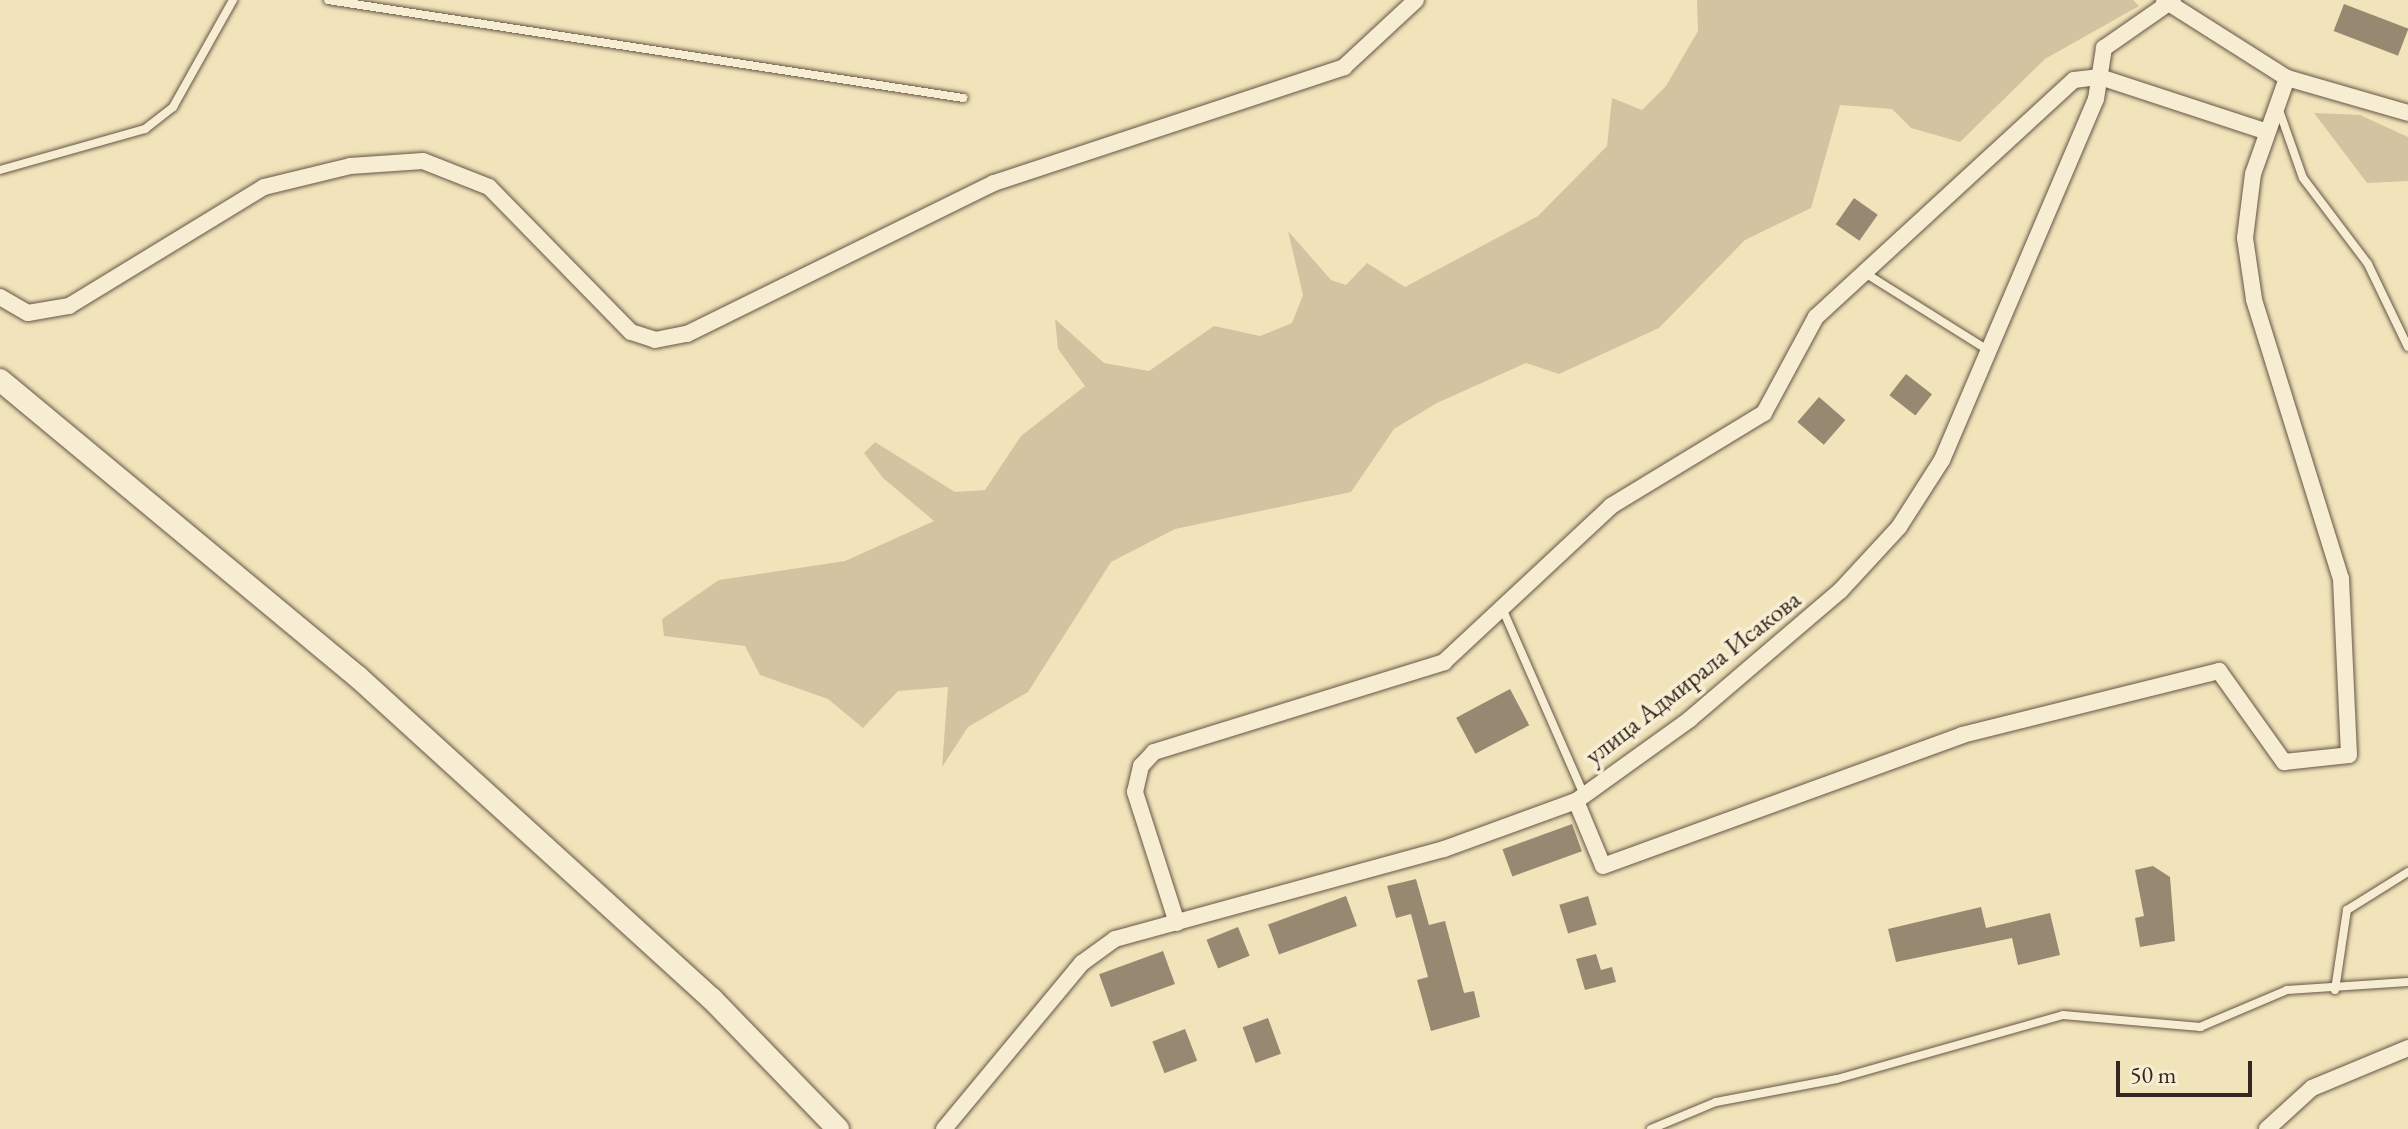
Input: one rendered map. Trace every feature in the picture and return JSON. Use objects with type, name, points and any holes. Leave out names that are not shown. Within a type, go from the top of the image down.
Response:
[{"type":"main road","points":[[0,380],[358,677],[712,999],[838,1129]]},
{"type":"street","points":[[0,297],[28,313],[69,306],[264,187],[350,166],[423,161],[489,187],[631,332],[655,340],[687,334],[994,183],[1332,72],[1416,0]]},
{"type":"street","points":[[2168,1],[2287,78],[2408,113]]},
{"type":"street","name":"улица Адмирала Исакова","points":[[944,1129],[1082,963],[1115,939],[1444,849],[1580,798],[1713,699],[1840,591],[1899,527],[1942,460],[2100,77],[2112,39],[2168,1]]},
{"type":"street","points":[[1177,923],[1135,792],[1141,766],[1154,752],[1414,675],[1444,662],[1611,506],[1764,413],[1816,317],[2021,123],[2074,80],[2100,77],[2267,132]]},
{"type":"street","points":[[1580,798],[1603,866],[1962,735],[2219,671],[2284,762],[2349,755],[2341,579],[2254,299],[2245,238],[2253,174],[2287,78]]},
{"type":"street","points":[[2267,1129],[2312,1088],[2407,1048]]},
{"type":"street","points":[[2289,1109],[2291,1129]]},
{"type":"lane","points":[[0,170],[145,129],[173,107],[233,0]]},
{"type":"lane","points":[[328,0],[963,98]]},
{"type":"lane","points":[[2277,106],[2303,178],[2368,264],[2408,347]]},
{"type":"lane","points":[[1865,273],[1986,349]]},
{"type":"lane","points":[[1502,607],[1580,798]]},
{"type":"lane","points":[[2335,990],[2347,910],[2408,872]]},
{"type":"lane","points":[[1651,1129],[1716,1102],[1837,1079],[2063,1015],[2200,1027],[2287,990],[2335,990],[2408,982]]},
{"type":"shaded area","points":[[1697,0],[2133,0],[2139,6],[2045,59],[1960,142],[1911,128],[1892,109],[1840,105],[1811,208],[1745,240],[1659,328],[1559,374],[1526,363],[1437,403],[1394,429],[1351,492],[1175,529],[1111,562],[1028,692],[968,727],[942,767],[948,687],[898,691],[863,728],[828,699],[760,675],[745,646],[664,636],[662,619],[719,580],[845,561],[934,521],[883,478],[864,453],[875,442],[955,492],[985,490],[1021,436],[1085,386],[1058,349],[1055,319],[1104,363],[1149,371],[1214,326],[1260,336],[1292,323],[1303,295],[1288,231],[1331,280],[1346,285],[1367,263],[1405,287],[1538,216],[1607,146],[1612,98],[1642,110],[1666,86],[1698,31]]},
{"type":"shaded area","points":[[2314,113],[2360,115],[2408,137],[2408,181],[2367,183]]},
{"type":"building","points":[[2344,4],[2408,29],[2398,56],[2334,31]]},
{"type":"building","points":[[1854,198],[1878,215],[1859,241],[1836,224]]},
{"type":"building","points":[[1906,374],[1932,394],[1915,416],[1889,395]]},
{"type":"building","points":[[1819,397],[1845,420],[1824,445],[1797,422]]},
{"type":"building","points":[[1510,689],[1529,725],[1475,754],[1456,718]]},
{"type":"building","points":[[1572,824],[1582,851],[1512,877],[1502,849]]},
{"type":"building","points":[[2153,866],[2170,877],[2175,941],[2140,947],[2135,918],[2144,916],[2135,870]]},
{"type":"building","points":[[1416,879],[1429,925],[1445,921],[1464,993],[1474,991],[1480,1017],[1431,1031],[1417,980],[1428,977],[1411,914],[1396,918],[1387,886]]},
{"type":"building","points":[[1346,896],[1357,926],[1279,954],[1268,924]]},
{"type":"building","points":[[1588,896],[1597,925],[1568,933],[1559,905]]},
{"type":"building","points":[[1981,907],[1986,928],[2050,913],[2060,955],[2018,965],[2012,938],[1896,962],[1888,929]]},
{"type":"building","points":[[1238,927],[1250,956],[1218,968],[1206,940]]},
{"type":"building","points":[[1163,951],[1175,984],[1111,1007],[1099,974]]},
{"type":"building","points":[[1596,954],[1601,970],[1612,967],[1616,982],[1585,990],[1576,959]]},
{"type":"building","points":[[1268,1018],[1281,1054],[1256,1063],[1243,1027]]},
{"type":"building","points":[[1185,1029],[1197,1061],[1165,1073],[1152,1042]]}]
